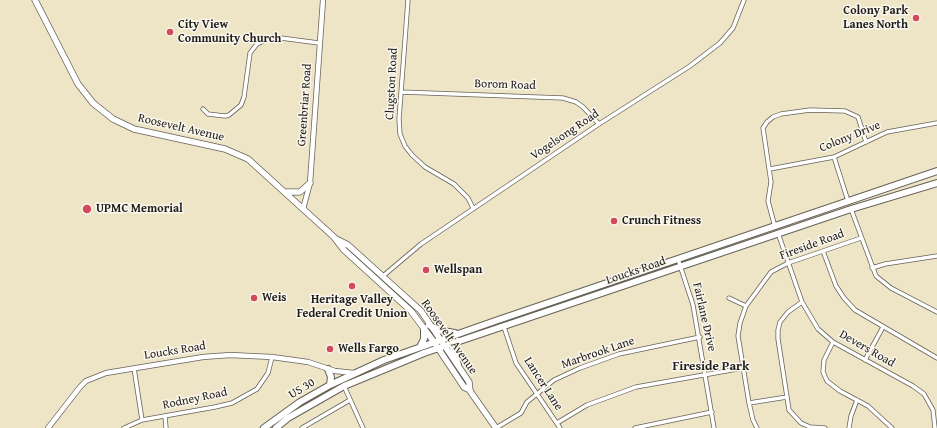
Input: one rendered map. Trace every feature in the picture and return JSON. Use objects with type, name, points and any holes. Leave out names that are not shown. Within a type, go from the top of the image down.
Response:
[{"type":"highway","name":"Loucks Road","points":[[344,386],[458,341],[504,327],[778,233],[937,171]]},
{"type":"highway","name":"Loucks Road","points":[[354,373],[459,333],[776,227],[937,183]]},
{"type":"highway","points":[[420,348],[425,338],[427,327],[459,333]]},
{"type":"highway","points":[[458,341],[453,348],[458,365]]},
{"type":"highway","points":[[328,369],[331,378],[330,385]]},
{"type":"highway","name":"US 30","points":[[264,428],[300,402],[354,373]]},
{"type":"highway","name":"US 30","points":[[276,428],[288,418],[344,386]]},
{"type":"main road","name":"Roosevelt Avenue","points":[[35,0],[78,84],[84,94],[99,109],[118,122],[140,131],[235,152],[253,162],[303,210],[334,237],[348,255],[427,327],[441,347],[464,387],[470,390]]},
{"type":"main road","points":[[285,192],[300,192],[310,183]]},
{"type":"main road","name":"Roosevelt Avenue","points":[[334,237],[348,245],[421,311],[427,327]]},
{"type":"main road","points":[[348,255],[356,258],[376,276],[382,276]]},
{"type":"main road","name":"Roosevelt Avenue","points":[[441,347],[458,365],[469,382],[470,390],[496,428]]},
{"type":"street","name":"Greenbriar Road","points":[[303,210],[310,183],[323,0]]},
{"type":"street","name":"Clugston Road","points":[[408,0],[399,119],[400,134],[405,146],[412,155],[425,167],[454,184],[468,198],[473,208]]},
{"type":"street","name":"Vogelsong Road","points":[[382,276],[421,244],[473,208],[598,124],[690,66],[720,43],[733,28],[744,0]]},
{"type":"street","points":[[203,109],[208,114],[225,116],[229,115],[241,105],[244,97],[250,53],[257,44],[273,37],[319,43]]},
{"type":"street","name":"Borom Road","points":[[401,92],[563,98],[575,102],[598,124]]},
{"type":"street","points":[[776,227],[768,201],[771,182],[763,128],[773,117],[781,114],[810,110],[845,111],[858,117],[866,142]]},
{"type":"street","name":"Colony Drive","points":[[770,169],[834,157],[887,132],[937,123]]},
{"type":"street","points":[[834,157],[861,238],[876,276],[887,285],[937,312]]},
{"type":"street","name":"Devers Road","points":[[778,233],[802,302],[818,329],[833,342],[913,386],[924,394],[933,410],[935,428]]},
{"type":"street","name":"Fireside Road","points":[[757,428],[753,420],[749,403],[738,336],[740,323],[746,306],[771,272],[788,263],[861,238]]},
{"type":"street","points":[[823,251],[836,286],[855,310],[937,358]]},
{"type":"street","points":[[872,268],[885,264],[937,256]]},
{"type":"street","name":"Fairlane Drive","points":[[678,259],[693,305],[700,337],[714,428]]},
{"type":"street","points":[[729,298],[746,306]]},
{"type":"street","points":[[802,302],[788,312],[780,322],[778,330],[786,397],[789,410],[801,423],[810,427],[825,428]]},
{"type":"street","name":"Lancer Lane","points":[[504,327],[516,363],[560,428]]},
{"type":"street","points":[[865,360],[883,327]]},
{"type":"street","name":"Marbrook Lane","points":[[496,428],[521,413],[527,402],[554,380],[580,368],[619,354],[700,337]]},
{"type":"street","points":[[833,342],[824,360],[824,372],[827,381],[878,414],[892,428]]},
{"type":"street","name":"Loucks Road","points":[[48,428],[86,381],[106,373],[215,356],[272,357],[308,362],[328,369],[354,373]]},
{"type":"street","name":"Rodney Road","points":[[124,428],[142,420],[232,403],[257,389],[268,373],[272,357]]},
{"type":"street","points":[[134,368],[142,420]]},
{"type":"street","points":[[557,423],[587,405],[636,387],[743,368]]},
{"type":"street","points":[[344,386],[363,428]]},
{"type":"street","points":[[749,403],[786,397]]},
{"type":"street","points":[[302,428],[350,400]]},
{"type":"street","points":[[850,428],[851,416],[857,400]]},
{"type":"street","points":[[635,428],[712,412]]},
{"type":"street","points":[[165,416],[166,428]]},
{"type":"place","name":"Colony Park Lanes North","points":[[916,18]]},
{"type":"place","name":"City View Community Church","points":[[170,32]]},
{"type":"place","name":"UPMC Memorial","points":[[87,209]]},
{"type":"place","name":"Crunch Fitness","points":[[614,221]]},
{"type":"place","name":"Wellspan","points":[[426,270]]},
{"type":"place","name":"Heritage Valley Federal Credit Union","points":[[352,286]]},
{"type":"place","name":"Weis","points":[[254,298]]},
{"type":"place","name":"Wells Fargo","points":[[330,349]]},
{"type":"district","name":"Fireside Park","points":[[711,367]]}]
